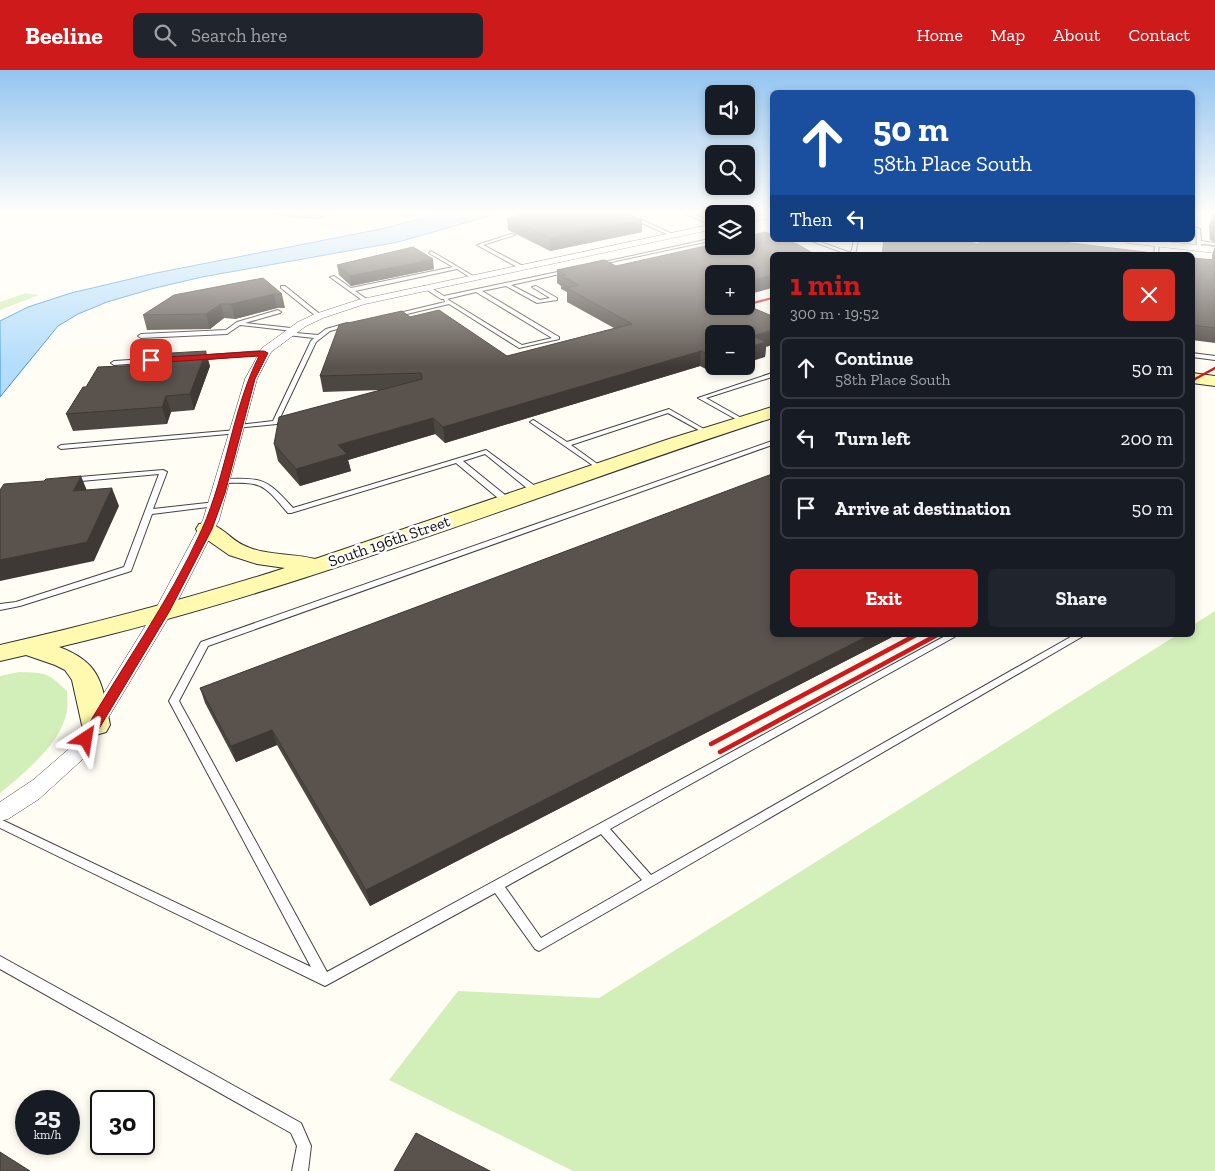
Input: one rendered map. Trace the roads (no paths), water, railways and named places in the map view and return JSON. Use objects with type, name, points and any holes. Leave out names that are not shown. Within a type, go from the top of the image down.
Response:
[{"type":"main road","points":[[1195,378],[1215,381]]},
{"type":"main road","name":"South 196th Street","points":[[0,653],[62,640],[163,612],[315,565],[770,413]]},
{"type":"main road","points":[[207,529],[229,546],[246,554],[267,559],[315,565]]},
{"type":"main road","points":[[28,647],[69,660],[79,667],[86,678],[96,725]]},
{"type":"street","points":[[0,813],[33,794],[76,753],[96,725],[163,612],[207,529],[224,481],[251,379],[264,353],[289,331],[319,316],[366,301],[533,264]]},
{"type":"lane","points":[[451,264],[473,277]]},
{"type":"lane","points":[[516,264],[521,267]]},
{"type":"lane","points":[[351,290],[457,268]]},
{"type":"lane","points":[[444,298],[574,270]]},
{"type":"lane","points":[[332,277],[366,301]]},
{"type":"lane","points":[[507,284],[539,302],[555,298],[534,287]]},
{"type":"lane","points":[[283,287],[319,316]]},
{"type":"lane","points":[[426,288],[521,348],[557,338],[478,291]]},
{"type":"lane","points":[[384,317],[450,302]]},
{"type":"lane","points":[[141,336],[227,332],[239,323],[278,312]]},
{"type":"lane","points":[[239,323],[318,337]]},
{"type":"lane","points":[[61,447],[237,429],[275,423],[314,341],[328,330],[356,324]]},
{"type":"lane","points":[[114,363],[264,353]]},
{"type":"lane","points":[[1195,355],[1215,358]]},
{"type":"lane","points":[[742,421],[701,398],[770,377]]},
{"type":"lane","points":[[566,445],[669,411],[708,433]]},
{"type":"lane","points":[[533,422],[601,469]]},
{"type":"lane","points":[[324,980],[174,701],[204,644],[770,444]]},
{"type":"lane","points":[[224,481],[261,481],[267,484],[291,511],[486,452],[536,491]]},
{"type":"lane","points":[[458,461],[507,501]]},
{"type":"lane","points":[[0,607],[18,604],[128,569],[163,472],[66,480]]},
{"type":"lane","points":[[148,512],[216,504]]},
{"type":"lane","points":[[324,980],[950,637]]},
{"type":"lane","points":[[497,886],[540,945],[1078,637]]},
{"type":"lane","points":[[0,823],[324,980]]},
{"type":"lane","points":[[602,828],[650,882]]},
{"type":"lane","points":[[0,962],[296,1128],[304,1146],[300,1171]]},
{"type":"water","points":[[200,264],[273,264],[202,277],[155,288],[107,302],[78,314],[58,326],[0,397],[0,321],[28,307],[71,293]]},
{"type":"railway","points":[[755,303],[770,299]]},
{"type":"railway","points":[[1195,379],[1215,368]]},
{"type":"railway","points":[[711,744],[912,637]]},
{"type":"railway","points":[[720,752],[933,637]]}]
